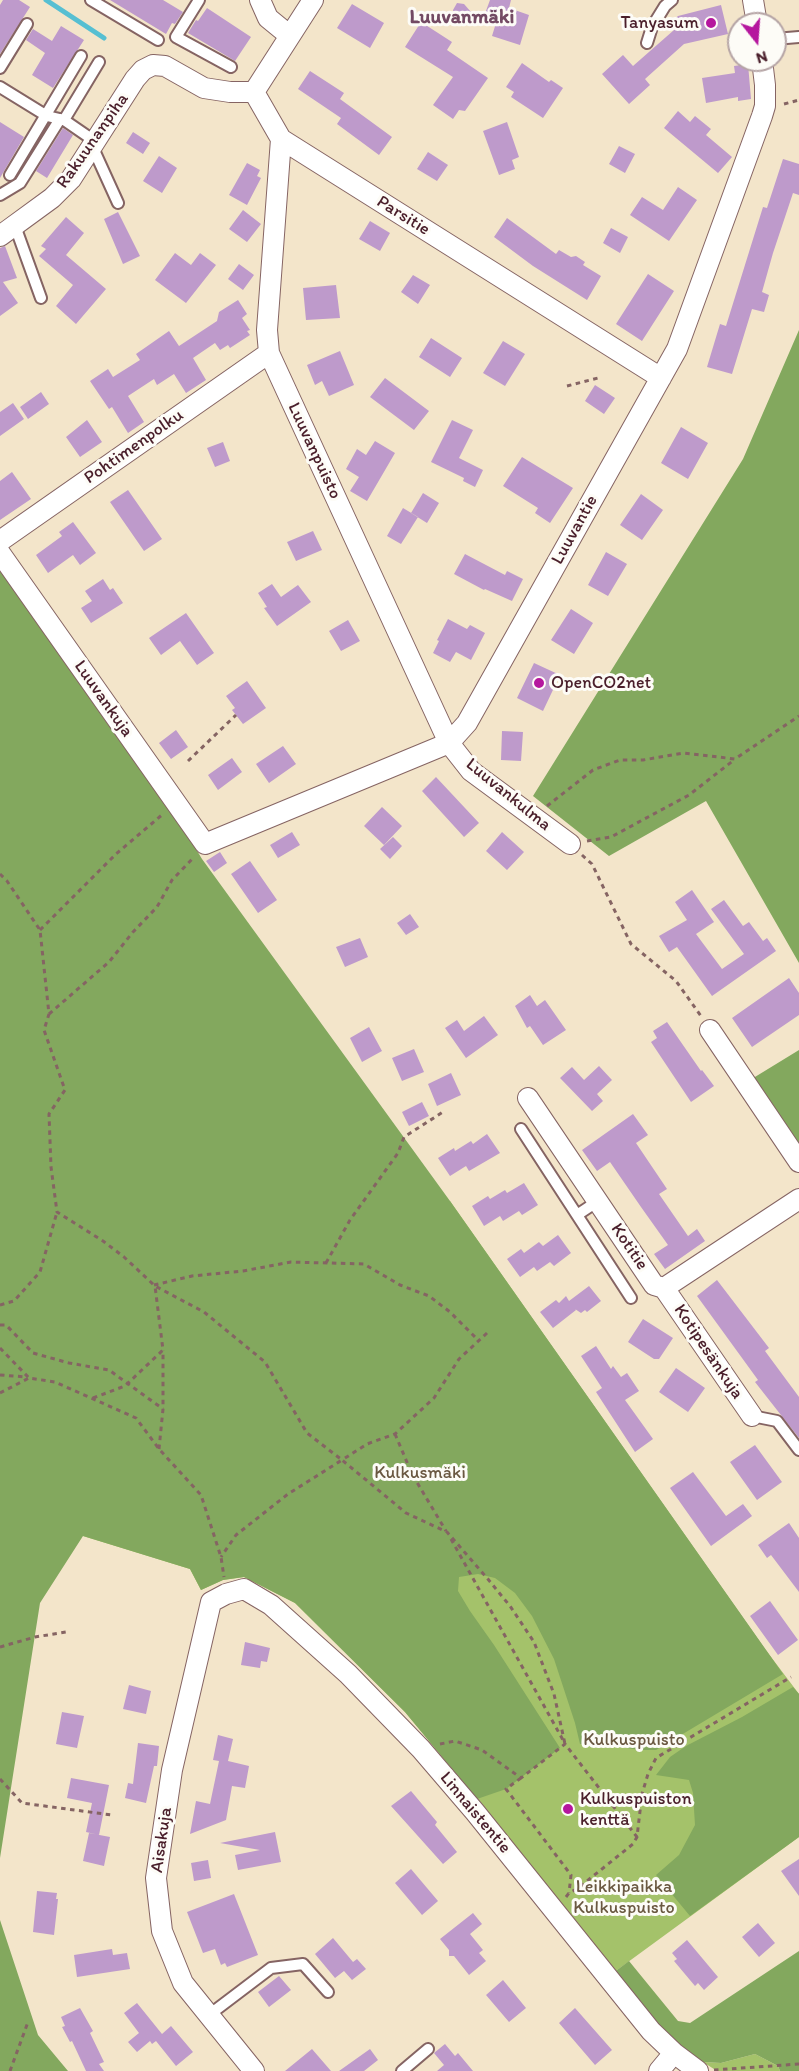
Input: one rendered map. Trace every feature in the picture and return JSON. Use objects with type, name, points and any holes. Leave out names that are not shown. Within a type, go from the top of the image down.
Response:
[{"type":"street","points":[[260,0],[268,18],[290,36]]},
{"type":"street","points":[[254,92],[313,0]]},
{"type":"street","name":"Rakuunanpiha","points":[[7,231],[64,187],[143,70],[153,65],[165,66],[204,88],[230,92],[254,92]]},
{"type":"street","name":"Luuvantie","points":[[205,844],[449,743],[467,723],[677,349],[765,106],[763,72]]},
{"type":"street","name":"Parsitie","points":[[254,92],[281,139],[661,378]]},
{"type":"street","name":"Luuvanpuisto","points":[[281,139],[267,330],[269,353],[449,743]]},
{"type":"street","name":"Pohtimenpolku","points":[[0,541],[269,353]]},
{"type":"street","name":"Luuvankuja","points":[[0,553],[205,844]]},
{"type":"street","name":"Luuvankulma","points":[[449,743],[471,771],[570,844]]},
{"type":"street","points":[[710,1030],[799,1162]]},
{"type":"street","name":"Kotitie","points":[[528,1098],[654,1285],[664,1288]]},
{"type":"street","points":[[664,1288],[799,1199]]},
{"type":"street","name":"Kotipesänkuja","points":[[664,1288],[752,1416]]},
{"type":"street","name":"Linnaistentie","points":[[226,1594],[244,1589],[271,1605],[348,1674],[421,1749],[651,2031],[674,2053],[698,2071]]},
{"type":"street","name":"Aisakuja","points":[[226,1594],[211,1602],[172,1770],[156,1878],[162,1931],[183,1983],[254,2071]]},
{"type":"street","points":[[659,2071],[674,2053]]},
{"type":"lane","points":[[199,0],[176,36],[231,67]]},
{"type":"lane","points":[[646,43],[652,27],[665,6],[672,0]]},
{"type":"lane","points":[[93,1],[158,40]]},
{"type":"lane","points":[[0,68],[27,24]]},
{"type":"lane","points":[[10,176],[81,56]]},
{"type":"lane","points":[[0,195],[20,183],[99,62]]},
{"type":"lane","points":[[0,87],[47,116],[62,120],[94,145],[118,203]]},
{"type":"lane","points":[[7,231],[41,298]]},
{"type":"lane","points":[[521,1129],[631,1298]]},
{"type":"lane","points":[[577,1215],[598,1201]]},
{"type":"lane","points":[[752,1416],[777,1421],[799,1450]]},
{"type":"lane","points":[[209,2015],[272,1968],[303,1964],[328,1992]]},
{"type":"lane","points":[[402,2071],[428,2049]]},
{"type":"path","points":[[775,105],[799,100]]},
{"type":"path","points":[[567,386],[597,378]]},
{"type":"path","points":[[189,761],[236,715]]},
{"type":"path","points":[[570,844],[611,837],[689,795],[735,759],[799,716]]},
{"type":"path","points":[[534,818],[568,787],[593,770],[620,760],[643,760],[684,753],[735,759]]},
{"type":"path","points":[[40,930],[130,841],[177,804]]},
{"type":"path","points":[[50,1014],[109,962],[157,907],[172,880],[205,844]]},
{"type":"path","points":[[570,844],[592,864],[631,944],[676,981],[710,1030]]},
{"type":"path","points":[[0,874],[40,930],[50,1014],[44,1030],[65,1090],[49,1114],[51,1167],[57,1212],[40,1272],[14,1301],[0,1305]]},
{"type":"path","points":[[326,1263],[350,1220],[398,1153],[404,1137],[443,1112]]},
{"type":"path","points":[[57,1212],[124,1257],[154,1286],[204,1312],[265,1362],[306,1433],[406,1513],[447,1532],[510,1606],[534,1642],[554,1694],[566,1744]]},
{"type":"path","points":[[154,1286],[192,1276],[243,1271],[291,1262],[364,1264],[400,1285],[429,1296],[450,1312],[479,1341]]},
{"type":"path","points":[[154,1286],[163,1350],[163,1409],[159,1449]]},
{"type":"path","points":[[0,1325],[6,1325],[33,1353],[69,1363],[109,1370],[163,1409]]},
{"type":"path","points":[[221,1557],[236,1535],[288,1494],[367,1444],[394,1434],[434,1398],[459,1359],[487,1333]]},
{"type":"path","points":[[0,1348],[29,1378]]},
{"type":"path","points":[[93,1398],[128,1384],[163,1350]]},
{"type":"path","points":[[0,1375],[55,1382],[136,1418],[159,1449],[201,1495],[221,1557],[226,1594]]},
{"type":"path","points":[[0,1393],[29,1378]]},
{"type":"path","points":[[394,1434],[412,1474],[566,1744],[637,1837]]},
{"type":"path","points":[[0,1647],[35,1637],[66,1632]]},
{"type":"path","points":[[577,1889],[633,1845],[637,1837],[642,1794],[656,1758],[791,1677]]},
{"type":"path","points":[[421,1749],[455,1741],[482,1750],[521,1778]]},
{"type":"path","points":[[566,1744],[506,1789],[571,1875],[569,1893]]},
{"type":"path","points":[[0,1779],[22,1803],[112,1815]]},
{"type":"path","points":[[10,2071],[28,2022]]},
{"type":"path","points":[[708,2071],[799,2064]]},
{"type":"green space","points":[[799,330],[799,963],[706,801],[609,856],[533,796],[743,459]]},
{"type":"green space","points":[[0,571],[166,799],[202,859],[450,1201],[783,1674],[656,1750],[580,1744],[554,1659],[532,1616],[515,1593],[495,1578],[478,1574],[459,1577],[458,1591],[560,1748],[506,1789],[477,1799],[405,1712],[295,1603],[244,1577],[223,1580],[201,1590],[190,1569],[83,1536],[40,1603],[0,1858]]},
{"type":"green space","points":[[799,1050],[799,1142],[797,1143],[750,1080]]},
{"type":"green space","points":[[450,1201],[799,1694],[799,1837],[613,1973],[477,1799],[405,1712],[295,1603],[244,1577],[223,1580],[201,1590],[190,1569],[83,1536]]},
{"type":"green space","points":[[793,1687],[799,1694],[799,1837],[690,1916],[656,1875],[679,1855],[695,1825],[693,1793],[689,1780],[656,1775],[670,1757],[686,1746]]},
{"type":"green space","points":[[0,1920],[38,2035],[68,2071],[0,2071]]},
{"type":"green space","points":[[799,1951],[799,2071],[780,2071],[778,2066],[755,2054],[721,2063],[703,2062],[679,2048],[613,1973],[629,1961],[678,2021],[690,2023]]},
{"type":"green space","points":[[755,2054],[778,2066],[780,2071],[717,2071],[703,2062],[721,2063]]},
{"type":"building","points":[[3,0],[19,0],[30,7],[0,54],[0,5]]},
{"type":"building","points":[[110,0],[163,0],[183,12],[175,24],[172,23],[166,34]]},
{"type":"building","points":[[490,0],[511,0],[509,8],[529,15],[520,45],[492,36],[496,23],[483,19]]},
{"type":"building","points":[[457,3],[464,4],[471,12],[463,18],[455,18],[453,10]]},
{"type":"building","points":[[352,4],[384,23],[370,48],[337,28]]},
{"type":"building","points":[[721,5],[727,34],[684,44],[645,79],[650,85],[629,104],[602,74],[623,55],[633,66],[674,30],[669,24],[678,16]]},
{"type":"building","points":[[207,8],[251,37],[235,61],[188,33]]},
{"type":"building","points":[[421,22],[452,42],[447,50],[488,78],[465,111],[459,110],[453,119],[433,105],[453,77],[405,47]]},
{"type":"building","points":[[61,26],[84,40],[53,88],[32,75],[45,53],[26,40],[33,29],[52,41]]},
{"type":"building","points":[[522,63],[549,82],[551,80],[563,88],[543,118],[511,97],[514,92],[506,87]]},
{"type":"building","points":[[310,71],[344,93],[340,99],[392,137],[379,155],[337,124],[341,118],[298,89]]},
{"type":"building","points":[[749,72],[751,99],[738,101],[738,97],[706,103],[702,78]]},
{"type":"building","points":[[678,111],[690,122],[695,116],[711,129],[706,135],[732,157],[718,173],[664,128]]},
{"type":"building","points":[[0,122],[24,137],[0,178]]},
{"type":"building","points":[[507,122],[519,157],[512,160],[515,169],[499,175],[483,131]]},
{"type":"building","points":[[63,128],[73,135],[47,178],[36,171]]},
{"type":"building","points":[[133,132],[150,143],[143,154],[126,143]]},
{"type":"building","points":[[619,146],[635,154],[625,173],[609,164]]},
{"type":"building","points":[[428,152],[448,165],[437,181],[417,169]]},
{"type":"building","points":[[159,156],[177,168],[162,193],[143,181]]},
{"type":"building","points":[[783,159],[799,164],[799,195],[793,193],[773,253],[762,292],[769,295],[764,312],[752,309],[732,374],[707,367],[720,324],[726,326],[763,207],[767,208]]},
{"type":"building","points":[[247,163],[260,170],[257,176],[261,178],[247,205],[229,195]]},
{"type":"building","points":[[678,187],[697,200],[669,241],[630,215],[642,197],[663,210]]},
{"type":"building","points":[[243,210],[261,224],[247,242],[229,229]]},
{"type":"building","points":[[118,212],[140,256],[123,264],[104,219]]},
{"type":"building","points":[[66,217],[84,233],[66,255],[106,289],[76,324],[56,306],[73,285],[39,256],[46,249],[41,246]]},
{"type":"building","points":[[507,218],[556,254],[559,250],[571,257],[576,256],[585,262],[583,265],[601,276],[587,300],[533,266],[494,237]]},
{"type":"building","points":[[370,221],[390,233],[380,251],[359,239]]},
{"type":"building","points":[[611,228],[628,237],[620,253],[603,243]]},
{"type":"building","points":[[5,246],[17,278],[3,282],[18,303],[0,316],[0,248]]},
{"type":"building","points":[[175,253],[191,265],[200,253],[216,265],[186,303],[155,280]]},
{"type":"building","points":[[239,264],[254,275],[243,290],[228,279]]},
{"type":"building","points":[[648,274],[674,291],[642,341],[616,324]]},
{"type":"building","points":[[413,275],[430,285],[418,304],[401,292]]},
{"type":"building","points":[[336,285],[340,318],[306,320],[303,288]]},
{"type":"building","points":[[238,300],[247,314],[242,318],[250,330],[247,331],[250,335],[230,348],[228,345],[220,350],[215,343],[193,358],[206,380],[186,393],[174,374],[157,385],[154,379],[128,396],[144,422],[128,433],[112,407],[109,409],[90,381],[108,369],[113,377],[140,360],[136,354],[169,331],[179,346],[217,321],[219,312]]},
{"type":"building","points":[[431,338],[462,358],[450,377],[419,357]]},
{"type":"building","points":[[503,341],[525,354],[505,386],[483,373]]},
{"type":"building","points":[[340,351],[354,385],[329,396],[322,381],[315,385],[307,365]]},
{"type":"building","points":[[385,378],[429,411],[414,430],[370,397]]},
{"type":"building","points":[[595,385],[615,398],[604,414],[585,401]]},
{"type":"building","points":[[41,392],[49,404],[28,419],[20,407]]},
{"type":"building","points":[[13,403],[24,419],[0,436],[0,412]]},
{"type":"building","points":[[87,420],[102,442],[80,457],[66,437]]},
{"type":"building","points":[[452,420],[473,430],[459,458],[483,470],[475,487],[463,481],[464,478],[431,462]]},
{"type":"building","points":[[681,427],[708,443],[688,479],[661,463]]},
{"type":"building","points":[[375,441],[395,453],[367,501],[350,491],[359,477],[346,469],[357,449],[366,455]]},
{"type":"building","points":[[223,442],[230,461],[215,467],[207,448]]},
{"type":"building","points":[[522,457],[573,488],[550,523],[535,513],[538,508],[503,486]]},
{"type":"building","points":[[12,472],[31,499],[0,520],[0,481]]},
{"type":"building","points":[[128,490],[162,539],[144,551],[110,502]]},
{"type":"building","points":[[423,493],[439,503],[427,523],[411,513]]},
{"type":"building","points":[[641,494],[663,510],[642,540],[620,525]]},
{"type":"building","points":[[403,508],[418,517],[401,544],[387,536]]},
{"type":"building","points":[[73,522],[96,553],[80,565],[73,555],[48,573],[36,555],[62,536],[59,532]]},
{"type":"building","points":[[313,531],[322,550],[296,561],[287,542]]},
{"type":"building","points":[[606,552],[627,564],[608,596],[588,585]]},
{"type":"building","points":[[465,554],[505,575],[507,571],[523,579],[512,601],[484,590],[454,574]]},
{"type":"building","points":[[103,579],[110,590],[113,588],[123,603],[91,623],[81,608],[92,601],[85,591]]},
{"type":"building","points":[[272,584],[281,597],[298,585],[311,602],[277,626],[264,608],[267,607],[258,593]]},
{"type":"building","points":[[571,609],[593,623],[574,654],[551,640]]},
{"type":"building","points":[[186,613],[214,653],[197,665],[180,641],[161,655],[149,638]]},
{"type":"building","points":[[448,619],[467,629],[470,625],[485,633],[471,660],[456,652],[450,662],[433,653]]},
{"type":"building","points":[[348,620],[360,641],[341,651],[329,631]]},
{"type":"building","points":[[534,663],[560,675],[543,711],[517,698]]},
{"type":"building","points":[[247,681],[266,708],[243,724],[232,710],[235,708],[226,696]]},
{"type":"building","points":[[176,730],[188,747],[171,759],[159,743]]},
{"type":"building","points":[[502,731],[523,732],[521,761],[501,760]]},
{"type":"building","points":[[283,746],[296,764],[269,783],[256,764]]},
{"type":"building","points":[[232,758],[242,772],[218,790],[208,775]]},
{"type":"building","points":[[436,777],[479,823],[464,837],[422,791]]},
{"type":"building","points":[[382,807],[402,826],[384,845],[364,826]]},
{"type":"building","points":[[292,832],[300,845],[278,858],[270,845]]},
{"type":"building","points":[[502,832],[524,852],[507,870],[486,851]]},
{"type":"building","points":[[393,837],[402,846],[390,859],[380,849]]},
{"type":"building","points":[[220,852],[227,863],[214,872],[206,861]]},
{"type":"building","points":[[250,861],[277,900],[258,913],[231,874]]},
{"type":"building","points":[[692,890],[714,922],[696,934],[722,969],[744,954],[711,909],[724,900],[743,926],[749,922],[763,941],[767,938],[776,951],[712,996],[677,947],[669,952],[659,936],[687,920],[675,902]]},
{"type":"building","points":[[410,914],[419,927],[406,935],[397,923]]},
{"type":"building","points":[[360,938],[368,957],[345,967],[336,947]]},
{"type":"building","points":[[789,978],[799,993],[799,1015],[752,1047],[732,1018]]},
{"type":"building","points":[[530,995],[537,1006],[545,1000],[566,1030],[543,1045],[530,1026],[527,1028],[515,1006]]},
{"type":"building","points":[[484,1016],[498,1035],[466,1058],[445,1028],[457,1020],[464,1031]]},
{"type":"building","points":[[667,1022],[714,1086],[691,1102],[651,1042],[657,1038],[653,1031]]},
{"type":"building","points":[[369,1027],[382,1051],[362,1062],[350,1038]]},
{"type":"building","points":[[414,1049],[424,1072],[402,1081],[392,1058]]},
{"type":"building","points":[[599,1066],[612,1080],[597,1094],[603,1101],[592,1111],[560,1078],[572,1067],[584,1080]]},
{"type":"building","points":[[451,1073],[461,1095],[437,1106],[428,1084]]},
{"type":"building","points":[[422,1102],[429,1116],[409,1126],[402,1112]]},
{"type":"building","points":[[633,1114],[648,1135],[636,1143],[667,1189],[659,1194],[688,1236],[697,1229],[705,1241],[665,1269],[654,1254],[668,1245],[610,1162],[597,1171],[582,1150]]},
{"type":"building","points":[[487,1134],[500,1153],[469,1171],[466,1166],[450,1176],[438,1158],[471,1141],[473,1144]]},
{"type":"building","points":[[524,1183],[538,1205],[522,1215],[519,1211],[503,1221],[500,1216],[484,1226],[472,1206],[488,1196],[490,1199],[505,1190],[507,1193]]},
{"type":"building","points":[[558,1235],[571,1253],[554,1266],[550,1262],[537,1271],[534,1267],[520,1277],[507,1259],[521,1249],[524,1253],[539,1242],[543,1246]]},
{"type":"building","points":[[717,1280],[769,1348],[765,1351],[799,1397],[799,1438],[755,1382],[758,1380],[697,1296]]},
{"type":"building","points":[[589,1286],[601,1301],[587,1312],[585,1310],[581,1313],[575,1309],[553,1328],[540,1312],[556,1300],[559,1303],[566,1296],[569,1301]]},
{"type":"building","points":[[643,1319],[673,1338],[659,1359],[654,1359],[628,1342]]},
{"type":"building","points":[[596,1346],[611,1369],[613,1366],[621,1377],[627,1373],[639,1391],[625,1400],[653,1439],[635,1452],[596,1392],[602,1388],[581,1356]]},
{"type":"building","points":[[676,1368],[705,1388],[688,1412],[659,1392]]},
{"type":"building","points":[[755,1445],[782,1482],[757,1500],[730,1462]]},
{"type":"building","points":[[693,1472],[726,1516],[743,1504],[752,1516],[711,1546],[670,1488]]},
{"type":"building","points":[[789,1523],[799,1538],[799,1592],[771,1555],[767,1558],[758,1545]]},
{"type":"building","points":[[770,1601],[798,1640],[778,1655],[750,1616]]},
{"type":"building","points":[[245,1642],[270,1648],[267,1662],[261,1661],[260,1668],[241,1665]]},
{"type":"building","points":[[129,1685],[151,1691],[146,1714],[123,1709]]},
{"type":"building","points":[[62,1712],[84,1716],[77,1748],[56,1744]]},
{"type":"building","points":[[218,1735],[233,1739],[228,1761],[249,1766],[245,1788],[232,1786],[226,1820],[190,1834],[196,1801],[210,1804],[219,1761],[213,1760]]},
{"type":"building","points":[[138,1743],[159,1746],[157,1766],[154,1766],[146,1803],[125,1798],[128,1783],[133,1784]]},
{"type":"building","points":[[71,1778],[109,1785],[99,1835],[86,1832],[92,1803],[67,1798]]},
{"type":"building","points":[[411,1791],[437,1822],[435,1825],[457,1852],[443,1864],[391,1806]]},
{"type":"building","points":[[275,1832],[281,1862],[238,1870],[235,1855],[260,1850],[220,1843]]},
{"type":"building","points":[[89,1833],[110,1837],[104,1866],[83,1861]]},
{"type":"building","points":[[799,1859],[799,1896],[781,1871]]},
{"type":"building","points":[[208,1860],[211,1878],[194,1881],[191,1863]]},
{"type":"building","points":[[411,1869],[438,1901],[422,1915],[395,1883]]},
{"type":"building","points":[[37,1891],[57,1893],[54,1935],[33,1932]]},
{"type":"building","points":[[234,1894],[258,1955],[227,1967],[225,1963],[221,1965],[215,1949],[203,1953],[187,1912]]},
{"type":"building","points":[[473,1913],[482,1924],[470,1934],[483,1950],[479,1953],[486,1961],[469,1975],[454,1956],[449,1956],[449,1950],[440,1939]]},
{"type":"building","points":[[758,1923],[775,1943],[759,1957],[742,1937]]},
{"type":"building","points":[[333,1938],[353,1962],[357,1959],[366,1969],[352,1980],[344,1971],[335,1978],[315,1954]]},
{"type":"building","points":[[687,1940],[718,1977],[704,1990],[698,1983],[695,1986],[674,1961],[677,1959],[672,1953]]},
{"type":"building","points":[[112,1949],[113,1955],[127,1953],[130,1969],[77,1977],[74,1955]]},
{"type":"building","points":[[279,1976],[291,1990],[269,2007],[258,1992]]},
{"type":"building","points":[[503,1980],[526,2008],[509,2022],[486,1995]]},
{"type":"building","points":[[137,2003],[162,2034],[171,2026],[193,2052],[176,2066],[156,2041],[152,2044],[150,2041],[137,2052],[128,2042],[139,2033],[124,2013]]},
{"type":"building","points":[[80,2008],[93,2031],[90,2033],[104,2062],[99,2064],[104,2071],[86,2071],[72,2041],[70,2042],[62,2027],[65,2026],[61,2017]]},
{"type":"building","points":[[575,2008],[612,2050],[595,2065],[559,2023]]},
{"type":"building","points":[[445,2044],[455,2056],[458,2053],[473,2071],[437,2071],[444,2065],[434,2053]]},
{"type":"building","points":[[312,2049],[331,2071],[285,2071]]},
{"type":"building","points":[[370,2049],[378,2060],[364,2071],[339,2071]]},
{"type":"waterway","points":[[46,0],[104,38]]},
{"type":"place","name":"Tanyasum","points":[[711,23]]},
{"type":"place","name":"OpenCO2net","points":[[539,683]]},
{"type":"place","name":"Kulkuspuiston kenttä","points":[[568,1809]]},
{"type":"district","name":"Luuvanmäki","points":[[462,18]]},
{"type":"park label","name":"Kulkusmäki","points":[[420,1473]]},
{"type":"park label","name":"Kulkuspuisto","points":[[634,1740]]},
{"type":"park label","name":"Leikkipaikka Kulkuspuisto","points":[[624,1897]]}]
